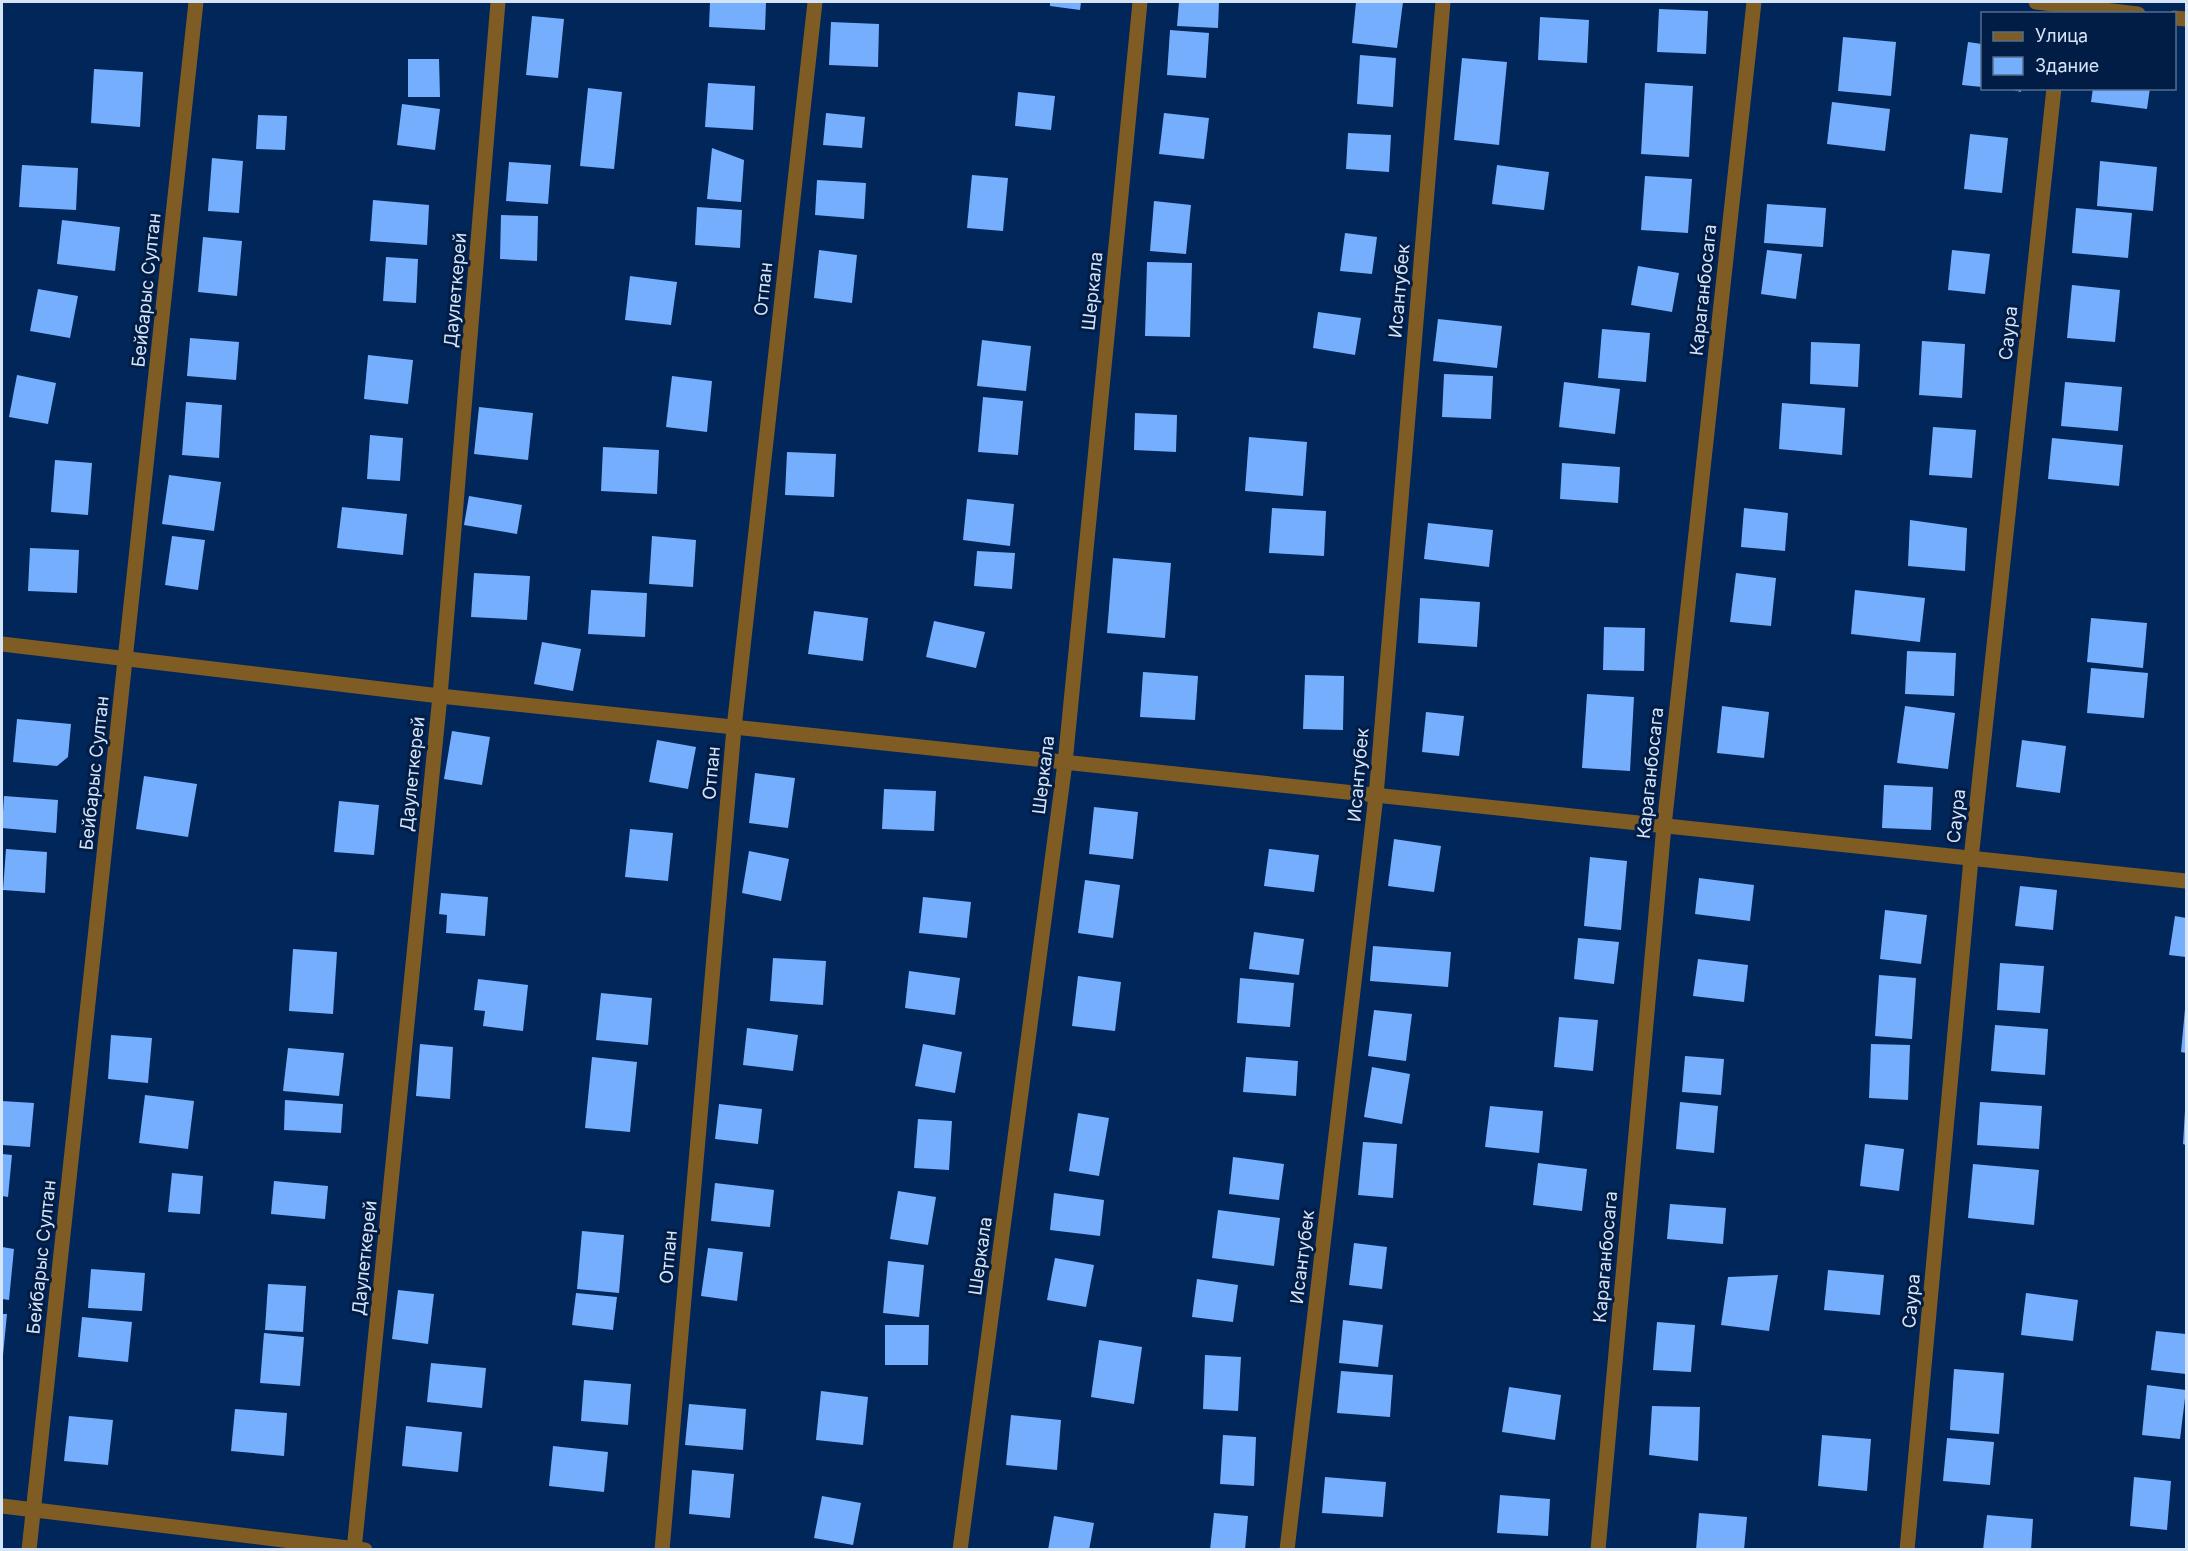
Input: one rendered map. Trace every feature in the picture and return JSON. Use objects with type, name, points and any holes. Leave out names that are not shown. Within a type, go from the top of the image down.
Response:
[{"type":"street","name":"Бейбарыс Султан","points":[[28,1550],[196,2]]},
{"type":"street","name":"Даулеткерей","points":[[354,1549],[440,696],[498,2]]},
{"type":"street","name":"Отпан","points":[[662,1550],[734,728],[815,2]]},
{"type":"street","name":"Шеркала","points":[[960,1550],[1065,763],[1140,2]]},
{"type":"street","name":"Исантубек","points":[[1287,1550],[1376,796],[1443,2]]},
{"type":"street","name":"Караганбосага","points":[[1598,1550],[1664,826],[1754,2]]},
{"type":"street","points":[[2036,2],[2117,12]]},
{"type":"street","name":"Саура","points":[[1907,1550],[1971,859],[2054,90]]},
{"type":"street","points":[[2,644],[734,728],[2187,881]]},
{"type":"street","points":[[2,1506],[365,1550]]},
{"type":"building","points":[[710,2],[766,2],[765,30],[709,27]]},
{"type":"building","points":[[1050,2],[1081,2],[1080,10],[1050,6]]},
{"type":"building","points":[[1179,2],[1219,2],[1218,28],[1177,26]]},
{"type":"building","points":[[1356,2],[1403,2],[1397,48],[1352,43]]},
{"type":"building","points":[[1659,9],[1708,11],[1706,54],[1657,52]]},
{"type":"building","points":[[532,16],[564,19],[558,78],[526,75]]},
{"type":"building","points":[[1540,17],[1589,20],[1587,63],[1538,60]]},
{"type":"building","points":[[831,22],[879,24],[878,67],[829,65]]},
{"type":"building","points":[[1170,30],[1209,33],[1206,78],[1167,75]]},
{"type":"building","points":[[1843,37],[1896,42],[1891,96],[1838,91]]},
{"type":"building","points":[[1968,42],[1981,44],[1981,87],[1962,85]]},
{"type":"building","points":[[1360,55],[1396,58],[1393,107],[1357,104]]},
{"type":"building","points":[[1462,58],[1507,62],[1499,145],[1454,140]]},
{"type":"building","points":[[408,59],[439,59],[440,97],[408,97]]},
{"type":"building","points":[[94,69],[143,72],[140,127],[91,123]]},
{"type":"building","points":[[708,83],[755,86],[753,130],[705,127]]},
{"type":"building","points":[[1645,83],[1693,86],[1689,157],[1641,154]]},
{"type":"building","points":[[588,88],[622,92],[614,169],[580,166]]},
{"type":"building","points":[[2093,90],[2150,90],[2147,109],[2091,102]]},
{"type":"building","points":[[1018,92],[1055,96],[1051,130],[1015,126]]},
{"type":"building","points":[[1832,102],[1890,109],[1885,151],[1827,144]]},
{"type":"building","points":[[402,104],[440,109],[435,150],[397,145]]},
{"type":"building","points":[[826,113],[865,117],[862,148],[823,145]]},
{"type":"building","points":[[1164,113],[1209,118],[1204,159],[1159,154]]},
{"type":"building","points":[[258,115],[287,116],[285,150],[256,149]]},
{"type":"building","points":[[1348,133],[1391,135],[1389,172],[1346,169]]},
{"type":"building","points":[[1970,134],[2008,138],[2002,193],[1964,189]]},
{"type":"building","points":[[712,148],[744,160],[741,202],[707,199]]},
{"type":"building","points":[[212,158],[243,161],[239,213],[208,211]]},
{"type":"building","points":[[2100,161],[2157,167],[2153,211],[2097,206]]},
{"type":"building","points":[[509,162],[551,165],[548,204],[506,201]]},
{"type":"building","points":[[22,165],[78,168],[76,210],[19,207]]},
{"type":"building","points":[[1497,165],[1549,172],[1544,210],[1492,204]]},
{"type":"building","points":[[972,175],[1008,178],[1003,231],[967,228]]},
{"type":"building","points":[[1645,176],[1692,179],[1688,233],[1641,230]]},
{"type":"building","points":[[817,180],[866,183],[864,219],[815,215]]},
{"type":"building","points":[[373,200],[429,205],[427,245],[370,241]]},
{"type":"building","points":[[1154,201],[1191,205],[1186,254],[1150,251]]},
{"type":"building","points":[[1767,204],[1826,208],[1823,247],[1764,243]]},
{"type":"building","points":[[697,207],[742,210],[740,248],[695,245]]},
{"type":"building","points":[[2076,208],[2132,213],[2128,258],[2072,253]]},
{"type":"building","points":[[501,215],[538,216],[537,261],[500,259]]},
{"type":"building","points":[[62,220],[120,227],[115,271],[57,264]]},
{"type":"building","points":[[1345,233],[1377,237],[1372,274],[1340,271]]},
{"type":"building","points":[[203,237],[242,241],[237,296],[198,292]]},
{"type":"building","points":[[819,250],[857,255],[852,303],[814,298]]},
{"type":"building","points":[[1767,250],[1802,254],[1796,299],[1761,294]]},
{"type":"building","points":[[1952,250],[1990,254],[1985,294],[1948,290]]},
{"type":"building","points":[[386,257],[418,259],[416,303],[383,301]]},
{"type":"building","points":[[1147,262],[1192,263],[1190,337],[1145,336]]},
{"type":"building","points":[[1638,266],[1679,273],[1672,312],[1631,305]]},
{"type":"building","points":[[630,276],[677,282],[671,325],[625,320]]},
{"type":"building","points":[[2072,285],[2120,290],[2115,342],[2067,338]]},
{"type":"building","points":[[38,289],[78,296],[70,338],[30,331]]},
{"type":"building","points":[[1318,312],[1361,318],[1355,355],[1313,348]]},
{"type":"building","points":[[1438,319],[1502,326],[1497,368],[1433,361]]},
{"type":"building","points":[[1602,329],[1650,333],[1646,382],[1598,378]]},
{"type":"building","points":[[190,338],[239,342],[236,380],[187,376]]},
{"type":"building","points":[[982,340],[1031,346],[1026,391],[977,386]]},
{"type":"building","points":[[1922,341],[1965,344],[1962,398],[1919,395]]},
{"type":"building","points":[[1811,342],[1860,344],[1858,387],[1810,384]]},
{"type":"building","points":[[368,355],[413,360],[408,404],[364,399]]},
{"type":"building","points":[[1444,374],[1493,376],[1491,419],[1442,417]]},
{"type":"building","points":[[17,375],[56,383],[48,424],[9,417]]},
{"type":"building","points":[[672,376],[712,381],[707,432],[666,427]]},
{"type":"building","points":[[1564,382],[1620,389],[1615,434],[1559,427]]},
{"type":"building","points":[[2065,382],[2122,387],[2118,431],[2061,426]]},
{"type":"building","points":[[983,397],[1023,401],[1018,455],[978,452]]},
{"type":"building","points":[[186,402],[222,405],[219,458],[182,455]]},
{"type":"building","points":[[1782,403],[1845,408],[1842,455],[1779,449]]},
{"type":"building","points":[[479,407],[533,413],[528,460],[474,454]]},
{"type":"building","points":[[1135,413],[1177,415],[1176,452],[1134,450]]},
{"type":"building","points":[[1933,427],[1976,430],[1972,478],[1929,475]]},
{"type":"building","points":[[370,435],[403,438],[400,481],[367,479]]},
{"type":"building","points":[[1249,437],[1307,442],[1303,496],[1245,491]]},
{"type":"building","points":[[2052,438],[2123,445],[2119,486],[2048,479]]},
{"type":"building","points":[[603,447],[659,450],[657,494],[601,491]]},
{"type":"building","points":[[787,452],[836,454],[834,497],[785,495]]},
{"type":"building","points":[[55,460],[92,463],[88,515],[51,512]]},
{"type":"building","points":[[1562,463],[1620,467],[1618,503],[1560,499]]},
{"type":"building","points":[[169,475],[221,482],[214,531],[162,524]]},
{"type":"building","points":[[469,496],[522,505],[517,534],[464,525]]},
{"type":"building","points":[[967,499],[1014,504],[1010,546],[963,540]]},
{"type":"building","points":[[342,507],[407,514],[403,555],[337,548]]},
{"type":"building","points":[[1272,508],[1326,511],[1324,556],[1269,553]]},
{"type":"building","points":[[1744,508],[1788,513],[1785,551],[1741,547]]},
{"type":"building","points":[[1910,520],[1967,528],[1965,571],[1908,566]]},
{"type":"building","points":[[1428,523],[1493,530],[1489,567],[1424,559]]},
{"type":"building","points":[[172,536],[205,540],[198,590],[165,585]]},
{"type":"building","points":[[652,536],[696,540],[693,587],[649,584]]},
{"type":"building","points":[[30,548],[79,550],[77,593],[28,591]]},
{"type":"building","points":[[977,551],[1015,553],[1012,589],[974,586]]},
{"type":"building","points":[[1113,558],[1171,563],[1165,638],[1107,633]]},
{"type":"building","points":[[474,573],[530,576],[527,620],[471,617]]},
{"type":"building","points":[[1736,573],[1776,578],[1771,626],[1730,622]]},
{"type":"building","points":[[591,590],[647,593],[645,637],[588,634]]},
{"type":"building","points":[[1855,590],[1925,598],[1920,642],[1851,634]]},
{"type":"building","points":[[1420,598],[1480,602],[1477,647],[1418,643]]},
{"type":"building","points":[[814,611],[868,618],[863,661],[808,654]]},
{"type":"building","points":[[2091,618],[2147,623],[2143,668],[2087,662]]},
{"type":"building","points":[[934,621],[985,632],[976,668],[926,657]]},
{"type":"building","points":[[1604,627],[1645,628],[1644,671],[1603,670]]},
{"type":"building","points":[[542,642],[581,649],[573,691],[534,684]]},
{"type":"building","points":[[1907,651],[1956,653],[1954,696],[1905,694]]},
{"type":"building","points":[[2091,668],[2148,673],[2144,718],[2087,713]]},
{"type":"building","points":[[1143,672],[1198,676],[1195,720],[1140,717]]},
{"type":"building","points":[[1305,675],[1344,676],[1343,730],[1303,729]]},
{"type":"building","points":[[1587,694],[1634,697],[1630,771],[1582,768]]},
{"type":"building","points":[[1722,706],[1769,712],[1764,758],[1717,753]]},
{"type":"building","points":[[1905,706],[1955,713],[1948,769],[1897,763]]},
{"type":"building","points":[[1426,712],[1464,716],[1459,756],[1422,752]]},
{"type":"building","points":[[17,719],[71,724],[68,757],[57,766],[13,762]]},
{"type":"building","points":[[452,731],[490,737],[482,785],[444,779]]},
{"type":"building","points":[[657,740],[696,747],[688,789],[649,782]]},
{"type":"building","points":[[2022,740],[2066,746],[2060,793],[2016,787]]},
{"type":"building","points":[[755,773],[795,778],[788,828],[749,823]]},
{"type":"building","points":[[144,776],[197,784],[188,837],[136,829]]},
{"type":"building","points":[[1884,785],[1933,787],[1931,830],[1882,828]]},
{"type":"building","points":[[884,789],[936,791],[934,831],[882,829]]},
{"type":"building","points":[[4,796],[58,800],[56,833],[2,828]]},
{"type":"building","points":[[339,801],[379,805],[374,855],[334,852]]},
{"type":"building","points":[[1094,807],[1138,812],[1133,859],[1089,854]]},
{"type":"building","points":[[630,829],[673,833],[668,881],[625,877]]},
{"type":"building","points":[[1394,839],[1441,846],[1434,892],[1388,886]]},
{"type":"building","points":[[6,849],[47,852],[45,893],[3,890]]},
{"type":"building","points":[[1269,849],[1319,855],[1314,892],[1264,886]]},
{"type":"building","points":[[749,851],[789,859],[781,901],[742,893]]},
{"type":"building","points":[[1590,857],[1627,861],[1621,930],[1584,926]]},
{"type":"building","points":[[1699,878],[1754,885],[1750,921],[1695,914]]},
{"type":"building","points":[[1085,880],[1120,885],[1113,938],[1078,933]]},
{"type":"building","points":[[2020,886],[2057,890],[2053,930],[2015,926]]},
{"type":"building","points":[[441,893],[488,897],[485,936],[446,933],[447,915],[439,914]]},
{"type":"building","points":[[923,897],[971,902],[967,938],[919,933]]},
{"type":"building","points":[[1885,910],[1927,915],[1921,964],[1880,959]]},
{"type":"building","points":[[2175,916],[2186,918],[2186,957],[2169,955]]},
{"type":"building","points":[[1254,932],[1304,939],[1299,975],[1249,969]]},
{"type":"building","points":[[1578,938],[1619,942],[1614,984],[1574,979]]},
{"type":"building","points":[[1373,946],[1451,952],[1448,987],[1370,981]]},
{"type":"building","points":[[293,949],[337,952],[333,1014],[289,1011]]},
{"type":"building","points":[[773,958],[826,961],[823,1005],[770,1001]]},
{"type":"building","points":[[1698,959],[1748,965],[1744,1002],[1693,996]]},
{"type":"building","points":[[2000,963],[2044,966],[2040,1013],[1997,1010]]},
{"type":"building","points":[[909,971],[960,978],[955,1015],[905,1008]]},
{"type":"building","points":[[1879,975],[1916,978],[1912,1039],[1875,1036]]},
{"type":"building","points":[[1078,976],[1121,982],[1115,1031],[1072,1026]]},
{"type":"building","points":[[1240,978],[1294,983],[1290,1027],[1237,1023]]},
{"type":"building","points":[[478,979],[528,985],[523,1031],[483,1026],[485,1011],[474,1010]]},
{"type":"building","points":[[601,993],[652,998],[648,1045],[596,1040]]},
{"type":"building","points":[[2186,1009],[2186,1053],[2181,1052]]},
{"type":"building","points":[[1374,1010],[1412,1014],[1406,1061],[1368,1056]]},
{"type":"building","points":[[1559,1017],[1598,1020],[1593,1071],[1554,1067]]},
{"type":"building","points":[[1995,1025],[2048,1029],[2045,1075],[1991,1071]]},
{"type":"building","points":[[747,1028],[798,1035],[793,1071],[743,1065]]},
{"type":"building","points":[[111,1035],[152,1038],[148,1083],[108,1079]]},
{"type":"building","points":[[420,1044],[453,1047],[450,1099],[416,1096]]},
{"type":"building","points":[[923,1044],[962,1052],[955,1093],[915,1086]]},
{"type":"building","points":[[1871,1044],[1910,1045],[1908,1100],[1869,1098]]},
{"type":"building","points":[[288,1048],[344,1053],[339,1096],[283,1091]]},
{"type":"building","points":[[1685,1056],[1724,1059],[1721,1095],[1682,1092]]},
{"type":"building","points":[[592,1057],[637,1062],[630,1132],[585,1128]]},
{"type":"building","points":[[1246,1057],[1298,1061],[1296,1096],[1243,1092]]},
{"type":"building","points":[[1372,1067],[1410,1074],[1402,1124],[1364,1117]]},
{"type":"building","points":[[145,1095],[194,1101],[188,1149],[139,1143]]},
{"type":"building","points":[[285,1100],[343,1104],[341,1133],[284,1130]]},
{"type":"building","points":[[2,1101],[34,1103],[30,1147],[2,1145]]},
{"type":"building","points":[[1680,1102],[1718,1106],[1714,1153],[1676,1149]]},
{"type":"building","points":[[1980,1102],[2042,1106],[2039,1149],[1977,1145]]},
{"type":"building","points":[[719,1104],[762,1109],[758,1144],[715,1139]]},
{"type":"building","points":[[1490,1106],[1543,1111],[1539,1153],[1485,1147]]},
{"type":"building","points":[[2186,1111],[2186,1145],[2183,1144]]},
{"type":"building","points":[[1078,1113],[1109,1118],[1099,1176],[1069,1171]]},
{"type":"building","points":[[918,1119],[952,1121],[949,1170],[914,1168]]},
{"type":"building","points":[[1363,1142],[1397,1144],[1393,1198],[1358,1195]]},
{"type":"building","points":[[1865,1144],[1904,1149],[1899,1191],[1860,1186]]},
{"type":"building","points":[[2,1154],[12,1155],[8,1197],[2,1196]]},
{"type":"building","points":[[1233,1157],[1284,1164],[1279,1200],[1229,1194]]},
{"type":"building","points":[[1538,1163],[1587,1169],[1582,1211],[1533,1205]]},
{"type":"building","points":[[1973,1164],[2039,1170],[2034,1225],[1968,1218]]},
{"type":"building","points":[[172,1173],[203,1176],[200,1214],[168,1212]]},
{"type":"building","points":[[274,1181],[328,1186],[325,1219],[271,1214]]},
{"type":"building","points":[[715,1183],[774,1190],[770,1227],[711,1221]]},
{"type":"building","points":[[898,1191],[936,1197],[928,1245],[890,1239]]},
{"type":"building","points":[[1054,1193],[1104,1200],[1100,1236],[1050,1230]]},
{"type":"building","points":[[1670,1204],[1726,1208],[1723,1244],[1667,1239]]},
{"type":"building","points":[[1218,1210],[1280,1218],[1274,1266],[1212,1258]]},
{"type":"building","points":[[582,1231],[624,1235],[619,1293],[577,1289]]},
{"type":"building","points":[[1354,1243],[1387,1247],[1382,1289],[1349,1285]]},
{"type":"building","points":[[2,1247],[14,1249],[9,1300],[2,1299]]},
{"type":"building","points":[[708,1248],[743,1252],[737,1301],[701,1296]]},
{"type":"building","points":[[1055,1258],[1094,1265],[1086,1307],[1047,1300]]},
{"type":"building","points":[[888,1261],[924,1265],[919,1317],[883,1313]]},
{"type":"building","points":[[91,1269],[145,1273],[142,1311],[88,1308]]},
{"type":"building","points":[[1828,1270],[1884,1275],[1880,1315],[1824,1310]]},
{"type":"building","points":[[1778,1275],[1769,1331],[1721,1325],[1728,1277]]},
{"type":"building","points":[[1197,1279],[1238,1285],[1233,1322],[1192,1317]]},
{"type":"building","points":[[268,1284],[306,1286],[303,1332],[265,1330]]},
{"type":"building","points":[[398,1290],[434,1294],[428,1344],[392,1339]]},
{"type":"building","points":[[576,1293],[617,1297],[613,1330],[572,1325]]},
{"type":"building","points":[[2026,1293],[2078,1300],[2073,1341],[2021,1335]]},
{"type":"building","points":[[2,1314],[7,1314],[3,1355],[2,1355]]},
{"type":"building","points":[[82,1317],[132,1322],[128,1362],[78,1357]]},
{"type":"building","points":[[1343,1320],[1383,1325],[1378,1367],[1339,1363]]},
{"type":"building","points":[[1657,1322],[1695,1325],[1691,1372],[1653,1370]]},
{"type":"building","points":[[885,1325],[929,1325],[928,1365],[885,1365]]},
{"type":"building","points":[[2156,1331],[2186,1334],[2186,1374],[2151,1370]]},
{"type":"building","points":[[264,1333],[304,1337],[300,1386],[260,1383]]},
{"type":"building","points":[[1099,1340],[1142,1347],[1134,1404],[1091,1397]]},
{"type":"building","points":[[1205,1355],[1241,1357],[1238,1411],[1203,1409]]},
{"type":"building","points":[[431,1363],[486,1368],[482,1408],[427,1402]]},
{"type":"building","points":[[1954,1369],[2004,1373],[1999,1434],[1950,1430]]},
{"type":"building","points":[[1341,1371],[1393,1375],[1390,1417],[1337,1413]]},
{"type":"building","points":[[584,1380],[631,1384],[628,1425],[581,1421]]},
{"type":"building","points":[[2147,1385],[2186,1390],[2180,1439],[2142,1435]]},
{"type":"building","points":[[1509,1387],[1561,1395],[1555,1440],[1502,1432]]},
{"type":"building","points":[[821,1391],[868,1397],[863,1445],[816,1440]]},
{"type":"building","points":[[689,1404],[746,1409],[743,1450],[685,1445]]},
{"type":"building","points":[[1652,1406],[1700,1407],[1698,1461],[1649,1455]]},
{"type":"building","points":[[235,1409],[287,1413],[284,1456],[231,1451]]},
{"type":"building","points":[[1011,1415],[1061,1420],[1057,1470],[1006,1465]]},
{"type":"building","points":[[69,1416],[113,1420],[108,1465],[64,1461]]},
{"type":"building","points":[[406,1426],[462,1432],[458,1472],[402,1466]]},
{"type":"building","points":[[1223,1435],[1256,1437],[1254,1486],[1220,1484]]},
{"type":"building","points":[[1822,1435],[1871,1439],[1867,1491],[1818,1486]]},
{"type":"building","points":[[1947,1438],[1994,1442],[1990,1485],[1943,1481]]},
{"type":"building","points":[[553,1446],[608,1452],[604,1492],[549,1486]]},
{"type":"building","points":[[692,1470],[734,1474],[730,1518],[689,1514]]},
{"type":"building","points":[[1325,1477],[1386,1482],[1383,1517],[1322,1513]]},
{"type":"building","points":[[2134,1477],[2171,1481],[2167,1530],[2130,1526]]},
{"type":"building","points":[[1500,1495],[1550,1499],[1548,1536],[1497,1533]]},
{"type":"building","points":[[822,1496],[861,1503],[853,1545],[814,1538]]},
{"type":"building","points":[[1214,1513],[1248,1516],[1245,1550],[1210,1550]]},
{"type":"building","points":[[1699,1513],[1747,1517],[1744,1550],[1696,1550]]},
{"type":"building","points":[[1987,1515],[2033,1519],[2031,1550],[1983,1550]]},
{"type":"building","points":[[1054,1516],[1094,1523],[1089,1550],[1048,1550]]}]
